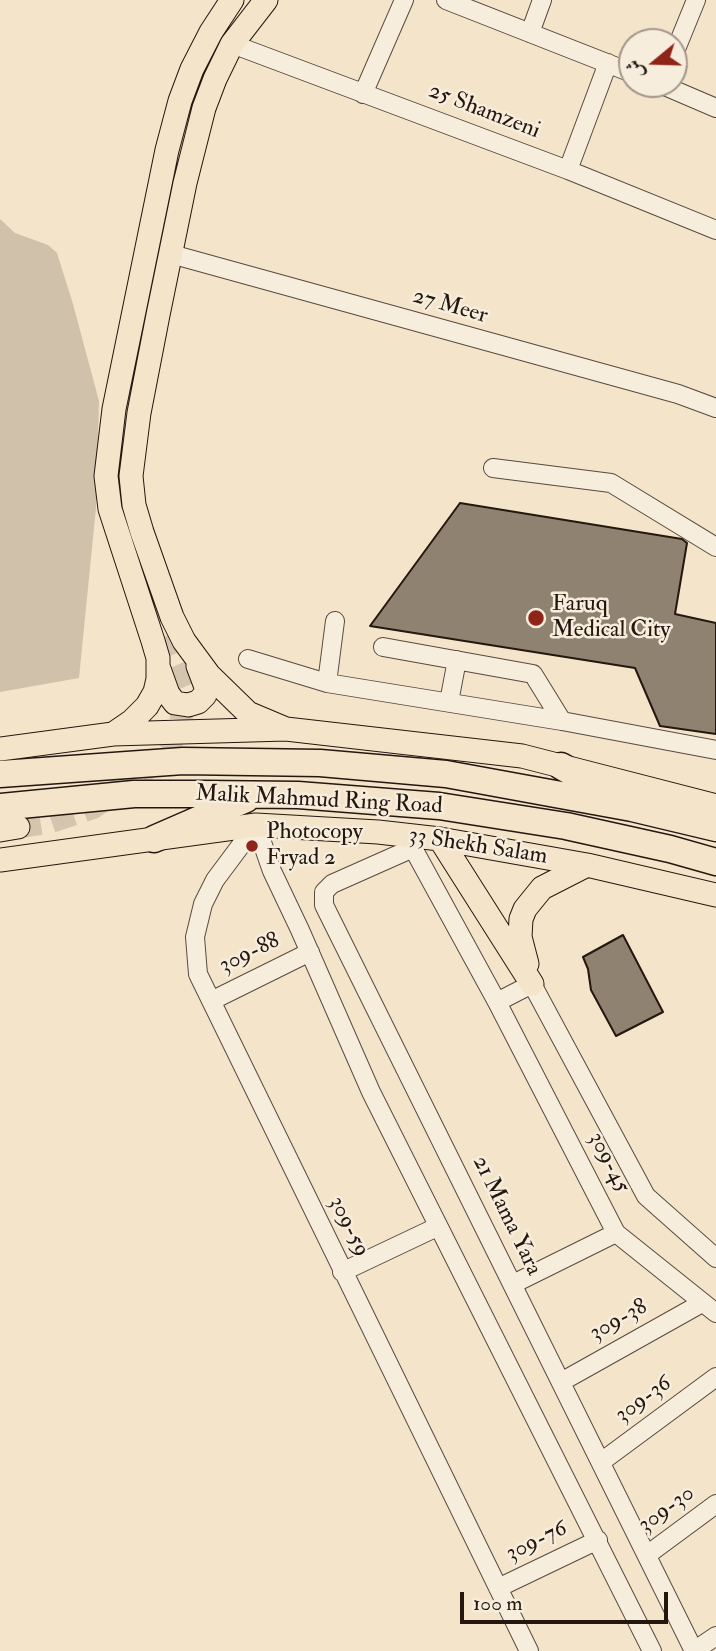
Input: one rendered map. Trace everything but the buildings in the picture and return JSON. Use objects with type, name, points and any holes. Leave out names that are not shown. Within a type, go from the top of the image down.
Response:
[{"type":"highway","name":"Malik Mahmud Ring Road","points":[[0,774],[183,761],[320,763],[446,774],[632,808],[716,828]]},
{"type":"highway","points":[[561,766],[632,808]]},
{"type":"highway","name":"Malik Mahmud Ring Road","points":[[0,807],[134,794],[298,795],[439,806],[566,826],[716,862]]},
{"type":"highway","points":[[154,839],[256,794]]},
{"type":"main road","points":[[232,0],[211,32],[192,69],[174,123],[114,409],[106,476],[115,529],[145,614],[168,694],[175,703],[188,705],[198,702],[205,695],[206,687],[194,656],[172,617],[150,556],[134,505],[131,477],[139,414],[184,183],[197,134],[215,79],[232,44],[266,0]]},
{"type":"main road","points":[[164,637],[141,575],[119,480],[127,403],[154,266],[171,198],[197,134]]},
{"type":"main road","points":[[194,656],[209,675],[248,713],[286,729]]},
{"type":"main road","points":[[113,734],[132,722],[146,706],[155,692],[158,666]]},
{"type":"main road","points":[[0,749],[113,734],[286,729],[522,756],[716,806]]},
{"type":"main road","name":"33 Shekh Salam","points":[[0,860],[256,825],[410,841],[440,839],[587,865],[716,895]]},
{"type":"main road","points":[[440,839],[531,984]]},
{"type":"main road","points":[[531,984],[520,937],[525,909],[542,887],[587,865]]},
{"type":"street","points":[[363,94],[404,0]]},
{"type":"street","points":[[446,0],[618,67]]},
{"type":"street","points":[[530,33],[542,0]]},
{"type":"street","points":[[685,28],[696,0]]},
{"type":"street","name":"25 Shamzeni","points":[[232,44],[568,170],[716,230]]},
{"type":"street","points":[[568,170],[608,63]]},
{"type":"street","points":[[688,96],[716,108]]},
{"type":"street","name":"27 Meer","points":[[170,254],[678,394],[716,408]]},
{"type":"street","points":[[493,467],[611,482],[715,550]]},
{"type":"street","points":[[327,682],[335,621]]},
{"type":"street","points":[[383,647],[533,674],[562,721]]},
{"type":"street","points":[[248,659],[327,682],[716,750]]},
{"type":"street","points":[[450,702],[457,660]]},
{"type":"street","points":[[256,825],[268,864],[310,952],[354,1055],[437,1227],[652,1651]]},
{"type":"street","name":"309-59","points":[[256,825],[215,880],[203,904],[195,937],[198,974],[529,1651]]},
{"type":"street","name":"309-45","points":[[410,841],[497,1002],[616,1233],[709,1308]]},
{"type":"street","name":"21 Mama Yara","points":[[410,841],[332,884],[324,892],[324,905],[694,1651]]},
{"type":"street","name":"309-88","points":[[211,1001],[310,952]]},
{"type":"street","points":[[497,1002],[531,984],[646,1196],[716,1258]]},
{"type":"street","points":[[342,1272],[437,1227]]},
{"type":"street","points":[[513,1284],[616,1233]]},
{"type":"street","name":"309-38","points":[[561,1382],[709,1308]]},
{"type":"street","name":"309-36","points":[[601,1462],[716,1377]]},
{"type":"street","name":"309-30","points":[[647,1555],[716,1504]]},
{"type":"street","name":"309-76","points":[[498,1588],[598,1540]]},
{"type":"street","points":[[694,1651],[716,1636]]},
{"type":"shaded area","points":[[0,219],[15,233],[48,245],[57,253],[99,401],[96,508],[79,678],[0,692]]},
{"type":"tunnel","points":[[18,827],[50,822],[94,807],[148,768],[172,741],[181,720],[185,687],[164,637]]},
{"type":"place","name":"Faruq Medical City","points":[[536,618]]},
{"type":"place","name":"Photocopy Fryad 2","points":[[252,846]]}]
